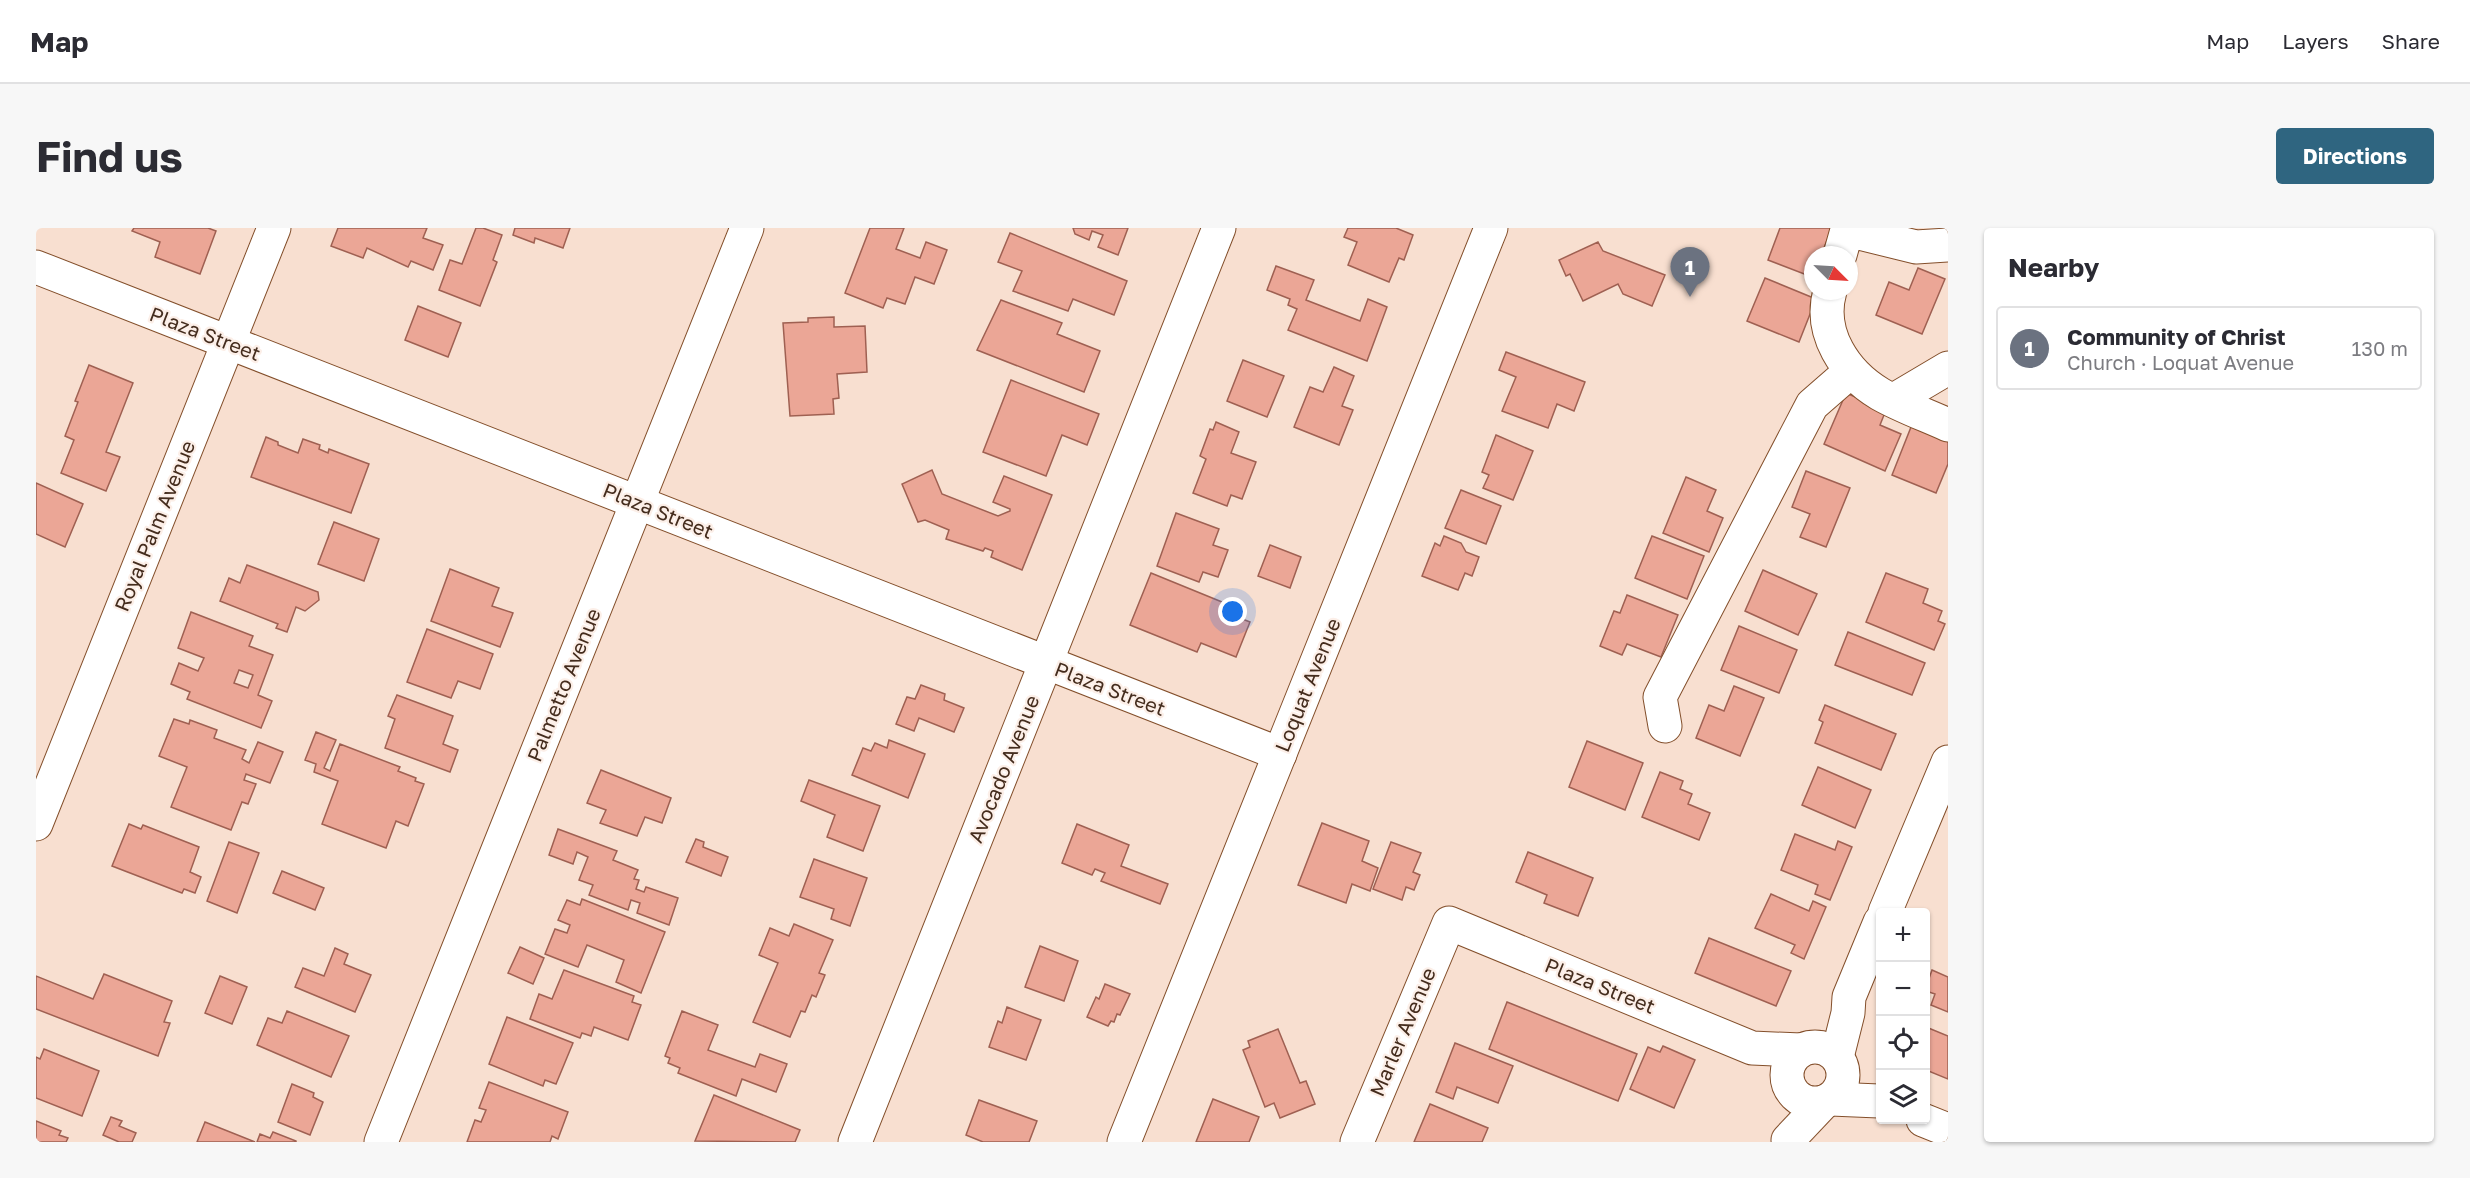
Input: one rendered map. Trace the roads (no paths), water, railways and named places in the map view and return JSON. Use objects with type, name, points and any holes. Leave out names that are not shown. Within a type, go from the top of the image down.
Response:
[{"type":"street","name":"Royal Palm Avenue","points":[[36,824],[274,228]]},
{"type":"street","name":"Palmetto Avenue","points":[[381,1142],[747,228]]},
{"type":"street","name":"Avocado Avenue","points":[[855,1142],[1219,228]]},
{"type":"street","name":"Loquat Avenue","points":[[1124,1142],[1491,228]]},
{"type":"street","points":[[1845,238],[1916,246],[1948,245]]},
{"type":"street","name":"Plaza Street","points":[[36,267],[1280,754]]},
{"type":"street","points":[[1827,300],[1828,334],[1851,371],[1880,394],[1948,424]]},
{"type":"street","points":[[1894,400],[1948,368]]},
{"type":"street","points":[[1665,726],[1660,697],[1812,405],[1851,371]]},
{"type":"street","points":[[1887,908],[1948,762]]},
{"type":"street","name":"Plaza Street","points":[[1449,923],[1816,1076]]},
{"type":"street","name":"Marler Avenue","points":[[1357,1142],[1449,923]]},
{"type":"street","points":[[1787,1141],[1848,1013],[1849,997],[1876,934]]},
{"type":"street","points":[[1816,1076],[1876,1099]]},
{"type":"street","points":[[1930,1122],[1948,1130]]},
{"type":"place","name":"Community of Christ","points":[[1690,297]]}]
